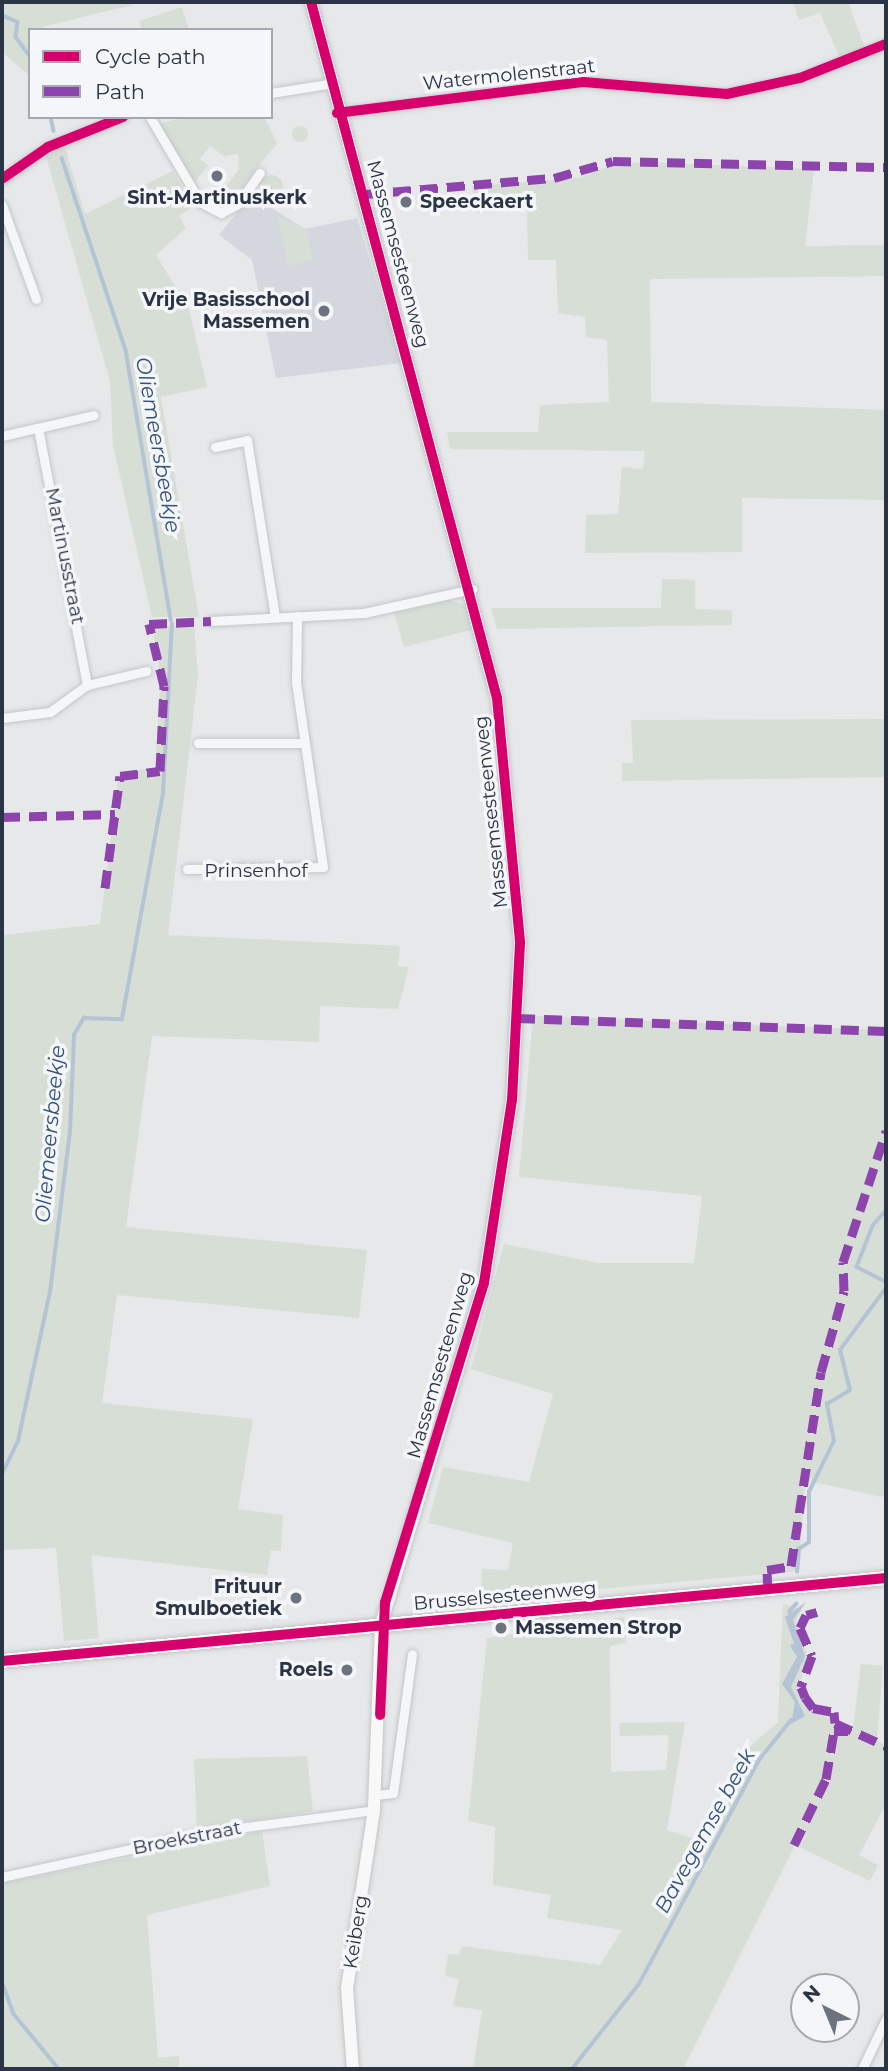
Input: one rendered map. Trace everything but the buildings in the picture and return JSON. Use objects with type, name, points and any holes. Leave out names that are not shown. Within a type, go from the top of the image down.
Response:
[{"type":"main road","name":"Massemsesteenweg","points":[[311,2],[328,84],[366,194],[472,589],[497,698],[517,870],[512,1100],[484,1283],[381,1625]]},
{"type":"main road","name":"Brusselsesteenweg","points":[[2,1661],[886,1578]]},
{"type":"main road","name":"Keiberg","points":[[353,2069],[347,1988],[374,1810],[381,1625]]},
{"type":"street","name":"Watermolenstraat","points":[[337,113],[583,82],[727,94],[800,78],[886,44]]},
{"type":"street","points":[[273,93],[328,84]]},
{"type":"street","points":[[2,178],[48,147],[118,119]]},
{"type":"street","points":[[151,119],[200,202],[221,213],[238,204],[260,173]]},
{"type":"street","points":[[2,205],[36,299]]},
{"type":"street","points":[[2,436],[94,415]]},
{"type":"street","name":"Martinusstraat","points":[[38,428],[87,685]]},
{"type":"street","points":[[215,447],[247,440],[275,616]]},
{"type":"street","points":[[211,621],[364,613],[472,589]]},
{"type":"street","name":"Prinsenhof","points":[[187,869],[323,867],[303,743],[298,616]]},
{"type":"street","points":[[2,718],[50,712],[87,685],[146,671]]},
{"type":"street","points":[[198,743],[303,743]]},
{"type":"street","points":[[375,1795],[393,1793],[412,1654]]},
{"type":"street","name":"Broekstraat","points":[[2,1877],[208,1832],[374,1810]]},
{"type":"street","points":[[862,2069],[886,2019]]},
{"type":"shaded area","points":[[2,2],[131,2],[132,5],[38,28],[28,28],[28,74],[2,52]]},
{"type":"shaded area","points":[[793,2],[848,2],[865,48],[840,58],[820,13],[799,20]]},
{"type":"shaded area","points":[[182,7],[188,28],[141,28],[139,21]]},
{"type":"shaded area","points":[[179,119],[265,119],[277,143],[227,207],[216,200],[239,169],[238,154],[224,156],[210,146],[200,159],[208,165],[195,182],[157,124]]},
{"type":"shaded area","points":[[297,126],[303,126],[308,134],[306,140],[297,142],[292,137],[292,131]]},
{"type":"shaded area","points":[[64,145],[85,214],[173,171],[193,207],[179,216],[186,228],[156,255],[189,309],[207,387],[161,397],[199,617],[152,617],[113,445],[110,381],[45,153]]},
{"type":"shaded area","points":[[643,162],[814,169],[805,246],[886,245],[886,276],[650,279],[651,402],[886,410],[886,500],[742,498],[742,552],[585,553],[586,515],[618,514],[622,467],[643,469],[645,451],[450,449],[447,432],[538,432],[540,405],[609,402],[607,340],[586,337],[585,317],[558,313],[556,260],[528,260],[527,210],[476,213],[472,186],[579,178],[611,165]]},
{"type":"shaded area","points":[[271,175],[280,178],[283,187],[280,196],[271,199],[262,196],[259,187],[262,178]]},
{"type":"shaded area","name":"Vrije Basisschool Massemen","points":[[251,195],[305,229],[357,218],[401,363],[276,378],[252,260],[219,235]]},
{"type":"shaded area","points":[[278,217],[306,229],[313,260],[288,266]]},
{"type":"shaded area","points":[[662,579],[695,580],[695,609],[732,610],[732,625],[497,629],[491,608],[661,608]]},
{"type":"shaded area","points":[[449,600],[466,605],[471,630],[404,647],[394,613]]},
{"type":"shaded area","points":[[152,626],[194,626],[198,675],[168,935],[400,946],[398,966],[409,967],[398,1009],[320,1006],[319,1042],[152,1036],[126,1227],[367,1250],[359,1318],[117,1295],[102,1403],[253,1419],[238,1509],[283,1515],[281,1551],[271,1550],[267,1575],[91,1555],[99,1638],[64,1641],[56,1548],[2,1550],[2,935],[100,924],[119,772],[155,768],[161,680]]},
{"type":"shaded area","points":[[886,719],[886,777],[622,781],[622,763],[633,763],[631,720]]},
{"type":"shaded area","points":[[533,1016],[886,1030],[886,1491],[882,1497],[805,1480],[799,1571],[481,1600],[482,1569],[508,1570],[513,1543],[428,1523],[443,1467],[529,1482],[553,1394],[471,1369],[504,1244],[598,1263],[694,1263],[702,1196],[519,1177]]},
{"type":"shaded area","points":[[783,1604],[802,1609],[796,1621],[808,1658],[800,1683],[810,1709],[853,1729],[861,1664],[883,1666],[877,1740],[886,1745],[886,1804],[859,1855],[878,1865],[870,1881],[795,1845],[683,2069],[473,2069],[482,2010],[453,2006],[459,1979],[445,1976],[448,1954],[459,1955],[462,1946],[600,1965],[622,1930],[547,1918],[551,1895],[493,1885],[495,1827],[468,1821],[487,1638],[624,1617],[626,1643],[610,1646],[611,1772],[666,1770],[669,1735],[620,1736],[619,1723],[685,1722],[667,1830],[703,1842],[733,1795],[734,1760],[778,1722]]},
{"type":"shaded area","points":[[307,1756],[313,1811],[197,1829],[194,1759]]},
{"type":"shaded area","points":[[262,1831],[270,1886],[147,1915],[158,2058],[179,2056],[179,2069],[2,2069],[2,1883]]},
{"type":"water","points":[[806,1602],[793,1620],[805,1656],[791,1687],[805,1716],[791,1724],[795,1702],[782,1684],[798,1655],[785,1617]]},
{"type":"waterway","name":"Oliemeersbeekje","points":[[2,15],[18,22],[16,37],[28,53]]},
{"type":"waterway","name":"Oliemeersbeekje","points":[[51,119],[54,131]]},
{"type":"waterway","name":"Oliemeersbeekje","points":[[62,158],[126,350],[171,620]]},
{"type":"waterway","name":"Oliemeersbeekje","points":[[2,1474],[18,1441],[50,1292],[70,1132],[74,1035],[84,1018],[122,1019],[163,794],[172,624]]},
{"type":"waterway","name":"Bavegemse beek","points":[[886,1211],[873,1226],[857,1267],[886,1282]]},
{"type":"waterway","name":"Bavegemse beek","points":[[797,1572],[799,1549],[809,1542],[809,1492],[834,1441],[827,1404],[850,1390],[840,1350],[886,1288]]},
{"type":"waterway","name":"Bavegemse beek","points":[[789,1612],[796,1604]]},
{"type":"waterway","name":"Bavegemse beek","points":[[793,1646],[802,1660]]},
{"type":"waterway","name":"Bavegemse beek","points":[[572,2069],[639,1984],[759,1760],[791,1720]]},
{"type":"waterway","name":"Oliemeersbeekje","points":[[2,1981],[14,2014],[59,2069]]},
{"type":"marked path","points":[[366,194],[554,178],[613,161],[886,167]]},
{"type":"marked path","points":[[105,888],[120,776],[160,771],[164,686],[149,624],[211,621]]},
{"type":"marked path","points":[[2,817],[115,814]]},
{"type":"marked path","points":[[517,1018],[886,1031]]},
{"type":"marked path","points":[[768,1591],[767,1570],[791,1566],[821,1372],[844,1291],[843,1262],[886,1131]]},
{"type":"marked path","points":[[817,1612],[806,1615],[800,1628],[812,1656],[801,1687],[805,1697],[813,1708],[834,1712],[835,1723],[886,1746]]},
{"type":"marked path","points":[[794,1845],[826,1779],[834,1731],[848,1731]]},
{"type":"cycle path","points":[[311,2],[497,698],[520,943],[512,1100],[484,1283],[385,1602],[380,1715]]},
{"type":"cycle path","points":[[337,113],[583,82],[727,94],[800,78],[886,44]]},
{"type":"cycle path","points":[[2,179],[48,147],[118,119]]},
{"type":"cycle path","points":[[2,1661],[886,1578]]},
{"type":"place","name":"Sint-Martinuskerk","points":[[217,176]]},
{"type":"place","name":"Speeckaert","points":[[406,202]]},
{"type":"place","name":"Vrije Basisschool Massemen","points":[[324,311]]},
{"type":"place","name":"Frituur Smulboetiek","points":[[296,1598]]},
{"type":"place","name":"Massemen Strop","points":[[501,1628]]},
{"type":"place","name":"Roels","points":[[347,1670]]}]
